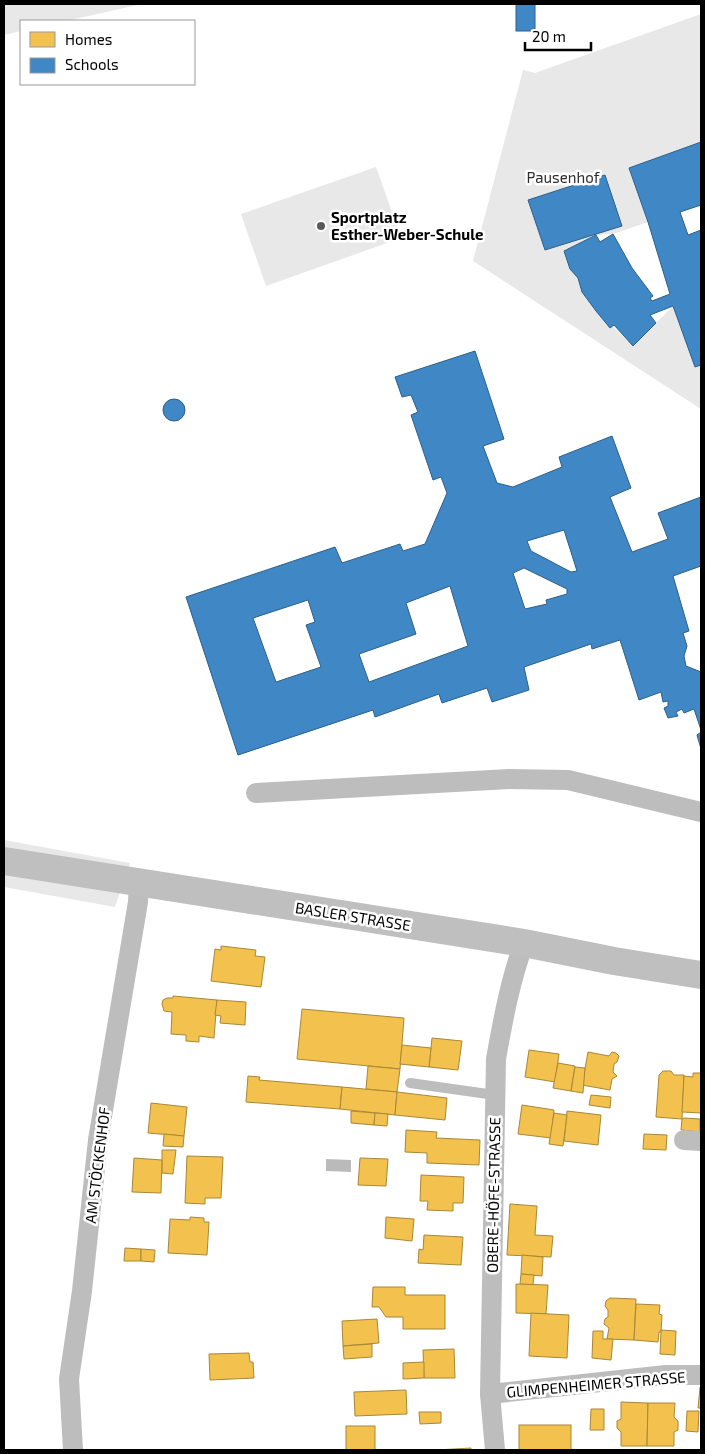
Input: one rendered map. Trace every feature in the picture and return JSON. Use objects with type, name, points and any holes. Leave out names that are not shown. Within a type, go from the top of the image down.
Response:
[{"type":"street","points":[[256,793],[509,779],[568,780],[701,812]]},
{"type":"street","name":"BASLER STRASSE","points":[[4,861],[524,943],[614,961],[701,975]]},
{"type":"street","name":"AM STÖCKENHOF","points":[[74,1450],[68,1379],[82,1291],[98,1140],[138,902],[139,881]]},
{"type":"street","name":"OBERE-HÖFE-STRASSE","points":[[495,1450],[490,1394],[496,1059],[504,1010],[515,966],[524,943]]},
{"type":"street","name":"GLIMPENHEIMER STRASSE","points":[[490,1394],[666,1375],[701,1375]]},
{"type":"lane","points":[[410,1083],[495,1095]]},
{"type":"green space","points":[[4,4],[142,4],[70,20],[20,20],[20,31],[4,35]]},
{"type":"green space","name":"Pausenhof","points":[[701,14],[701,142],[629,168],[648,222],[613,234],[596,235],[564,251],[592,306],[633,346],[673,306],[695,367],[701,365],[701,409],[473,261],[523,70],[535,73]]},
{"type":"green space","name":"Sportplatz Esther-Weber-Schule","points":[[376,167],[401,238],[266,286],[241,214]]},
{"type":"green space","points":[[4,840],[130,863],[115,907],[4,887]]},
{"type":"shaded area","points":[[326,1159],[351,1160],[351,1172],[326,1171]]},
{"type":"building: Homes","points":[[221,946],[256,950],[255,956],[265,957],[261,987],[211,981],[215,949],[221,950]]},
{"type":"building: Homes","points":[[173,996],[217,1000],[214,1038],[199,1036],[199,1042],[186,1041],[186,1035],[171,1034],[172,1012],[164,1011],[162,1004],[163,1000],[173,998]]},
{"type":"building: Homes","points":[[217,1000],[246,1002],[245,1025],[220,1023],[221,1016],[215,1015]]},
{"type":"building: Homes","points":[[302,1009],[404,1018],[400,1069],[297,1059]]},
{"type":"building: Homes","points":[[432,1038],[462,1041],[458,1070],[429,1067]]},
{"type":"building: Homes","points":[[402,1045],[431,1048],[429,1067],[400,1064]]},
{"type":"building: Homes","points":[[529,1050],[559,1054],[555,1082],[525,1077]]},
{"type":"building: Homes","points":[[588,1052],[609,1056],[612,1052],[619,1056],[614,1064],[613,1072],[617,1076],[612,1079],[610,1090],[582,1085]]},
{"type":"building: Homes","points":[[558,1063],[575,1066],[571,1091],[553,1088]]},
{"type":"building: Homes","points":[[368,1066],[400,1069],[397,1092],[366,1089]]},
{"type":"building: Homes","points":[[575,1067],[585,1068],[583,1093],[571,1091]]},
{"type":"building: Homes","points":[[663,1071],[671,1071],[674,1075],[684,1075],[682,1119],[656,1117],[659,1075]]},
{"type":"building: Homes","points":[[693,1073],[701,1073],[701,1113],[682,1112],[684,1076],[693,1077]]},
{"type":"building: Homes","points":[[248,1076],[260,1077],[259,1080],[342,1087],[340,1109],[246,1102]]},
{"type":"building: Homes","points":[[342,1087],[397,1092],[395,1115],[340,1109]]},
{"type":"building: Homes","points":[[397,1092],[447,1098],[445,1120],[395,1115]]},
{"type":"building: Homes","points":[[591,1095],[611,1097],[610,1108],[589,1105]]},
{"type":"building: Homes","points":[[151,1103],[187,1107],[184,1136],[148,1133]]},
{"type":"building: Homes","points":[[522,1105],[554,1110],[551,1138],[518,1134]]},
{"type":"building: Homes","points":[[351,1111],[375,1113],[374,1125],[351,1123]]},
{"type":"building: Homes","points":[[567,1111],[601,1115],[598,1145],[564,1141]]},
{"type":"building: Homes","points":[[375,1113],[388,1114],[387,1126],[374,1125]]},
{"type":"building: Homes","points":[[554,1113],[567,1115],[563,1146],[549,1144]]},
{"type":"building: Homes","points":[[682,1119],[700,1119],[700,1132],[681,1130]]},
{"type":"building: Homes","points":[[406,1130],[437,1132],[436,1138],[480,1140],[479,1165],[427,1163],[427,1153],[405,1152]]},
{"type":"building: Homes","points":[[164,1134],[184,1136],[183,1147],[163,1146]]},
{"type":"building: Homes","points":[[644,1134],[667,1135],[666,1150],[643,1149]]},
{"type":"building: Homes","points":[[162,1150],[176,1150],[173,1174],[162,1173]]},
{"type":"building: Homes","points":[[187,1156],[223,1157],[221,1198],[205,1198],[205,1204],[185,1203]]},
{"type":"building: Homes","points":[[134,1158],[162,1160],[161,1193],[132,1192]]},
{"type":"building: Homes","points":[[360,1158],[388,1159],[386,1186],[358,1185]]},
{"type":"building: Homes","points":[[421,1175],[464,1177],[463,1203],[453,1203],[453,1211],[427,1210],[428,1201],[420,1201]]},
{"type":"building: Homes","points":[[510,1204],[537,1206],[535,1235],[553,1236],[551,1257],[507,1255]]},
{"type":"building: Homes","points":[[190,1217],[204,1218],[204,1222],[209,1222],[207,1255],[168,1253],[170,1219],[190,1220]]},
{"type":"building: Homes","points":[[386,1217],[414,1219],[412,1241],[385,1238]]},
{"type":"building: Homes","points":[[424,1235],[463,1237],[461,1265],[418,1263],[419,1249],[423,1250]]},
{"type":"building: Homes","points":[[125,1248],[141,1249],[141,1261],[124,1261]]},
{"type":"building: Homes","points":[[141,1249],[155,1250],[154,1262],[141,1261]]},
{"type":"building: Homes","points":[[522,1255],[543,1257],[542,1276],[521,1274]]},
{"type":"building: Homes","points":[[521,1274],[534,1275],[533,1285],[520,1284]]},
{"type":"building: Homes","points":[[516,1284],[548,1285],[546,1314],[516,1313]]},
{"type":"building: Homes","points":[[373,1287],[405,1287],[405,1295],[445,1295],[445,1329],[403,1329],[403,1317],[386,1317],[379,1307],[372,1307]]},
{"type":"building: Homes","points":[[610,1298],[636,1299],[634,1340],[607,1339],[609,1328],[604,1324],[605,1319],[608,1317],[608,1310],[605,1306],[606,1301]]},
{"type":"building: Homes","points":[[636,1304],[660,1305],[659,1314],[662,1315],[661,1332],[659,1332],[658,1342],[634,1340]]},
{"type":"building: Homes","points":[[531,1313],[569,1315],[567,1358],[529,1356]]},
{"type":"building: Homes","points":[[377,1319],[379,1343],[343,1346],[342,1321]]},
{"type":"building: Homes","points":[[661,1330],[676,1331],[675,1355],[660,1354]]},
{"type":"building: Homes","points":[[593,1331],[603,1331],[603,1339],[613,1339],[611,1360],[592,1358]]},
{"type":"building: Homes","points":[[372,1344],[372,1357],[344,1359],[343,1346]]},
{"type":"building: Homes","points":[[454,1349],[455,1378],[424,1378],[423,1350]]},
{"type":"building: Homes","points":[[249,1353],[250,1362],[253,1362],[254,1378],[210,1380],[209,1354]]},
{"type":"building: Homes","points":[[424,1362],[424,1378],[403,1379],[403,1363]]},
{"type":"building: Homes","points":[[700,1387],[701,1408],[698,1408]]},
{"type":"building: Homes","points":[[406,1390],[407,1414],[355,1416],[354,1392]]},
{"type":"building: Homes","points":[[621,1402],[648,1403],[647,1446],[621,1446],[621,1432],[617,1428],[617,1421],[621,1419]]},
{"type":"building: Homes","points":[[648,1403],[675,1403],[674,1417],[678,1421],[678,1430],[674,1432],[674,1446],[647,1446]]},
{"type":"building: Homes","points":[[591,1409],[604,1409],[604,1430],[590,1430]]},
{"type":"building: Homes","points":[[687,1411],[699,1411],[698,1432],[686,1431]]},
{"type":"building: Homes","points":[[419,1412],[441,1412],[441,1423],[420,1424]]},
{"type":"building: Homes","points":[[519,1425],[571,1425],[571,1450],[519,1450]]},
{"type":"building: Homes","points":[[346,1426],[375,1426],[375,1450],[346,1450]]},
{"type":"building: Homes","points":[[471,1448],[471,1450],[437,1450]]},
{"type":"building: Schools","points":[[516,4],[535,4],[535,31],[516,31]]},
{"type":"building: Schools","points":[[701,142],[701,205],[680,212],[688,235],[701,230],[701,365],[695,367],[673,306],[650,315],[656,323],[633,346],[614,325],[610,328],[582,292],[578,278],[570,269],[564,251],[596,235],[600,242],[613,234],[632,268],[653,296],[650,298],[652,301],[670,294],[629,168]]},
{"type":"building: Schools","points":[[605,175],[622,226],[545,250],[528,200]]},
{"type":"building: Schools","points":[[475,351],[504,439],[483,446],[497,483],[513,487],[562,467],[559,457],[612,436],[631,488],[610,497],[632,552],[668,539],[658,513],[701,497],[701,566],[673,576],[689,631],[683,633],[687,646],[684,656],[686,666],[701,672],[701,730],[694,709],[684,713],[682,709],[676,712],[678,716],[668,718],[664,708],[668,706],[668,701],[663,702],[661,692],[639,700],[620,640],[592,649],[591,644],[524,667],[529,690],[492,702],[487,688],[442,703],[439,694],[375,717],[373,710],[238,755],[186,597],[335,547],[342,563],[400,544],[403,551],[425,544],[447,493],[441,477],[433,480],[411,415],[418,412],[411,395],[402,397],[395,377]],"holes":[[[564,530],[577,571],[571,572],[531,551],[527,541]],[[524,568],[567,589],[567,594],[546,600],[547,604],[525,609],[513,573]],[[450,586],[468,646],[369,682],[359,654],[416,634],[406,603]],[[308,600],[315,622],[306,625],[321,667],[276,682],[253,618]]]},
{"type":"building: Schools","points":[[174,399],[184,406],[185,410],[178,420],[174,421],[164,414],[163,410],[170,400]]},
{"type":"building: Schools","points":[[701,732],[701,749],[697,735]]},
{"type":"place","name":"Sportplatz Esther-Weber-Schule","points":[[321,226]]}]
